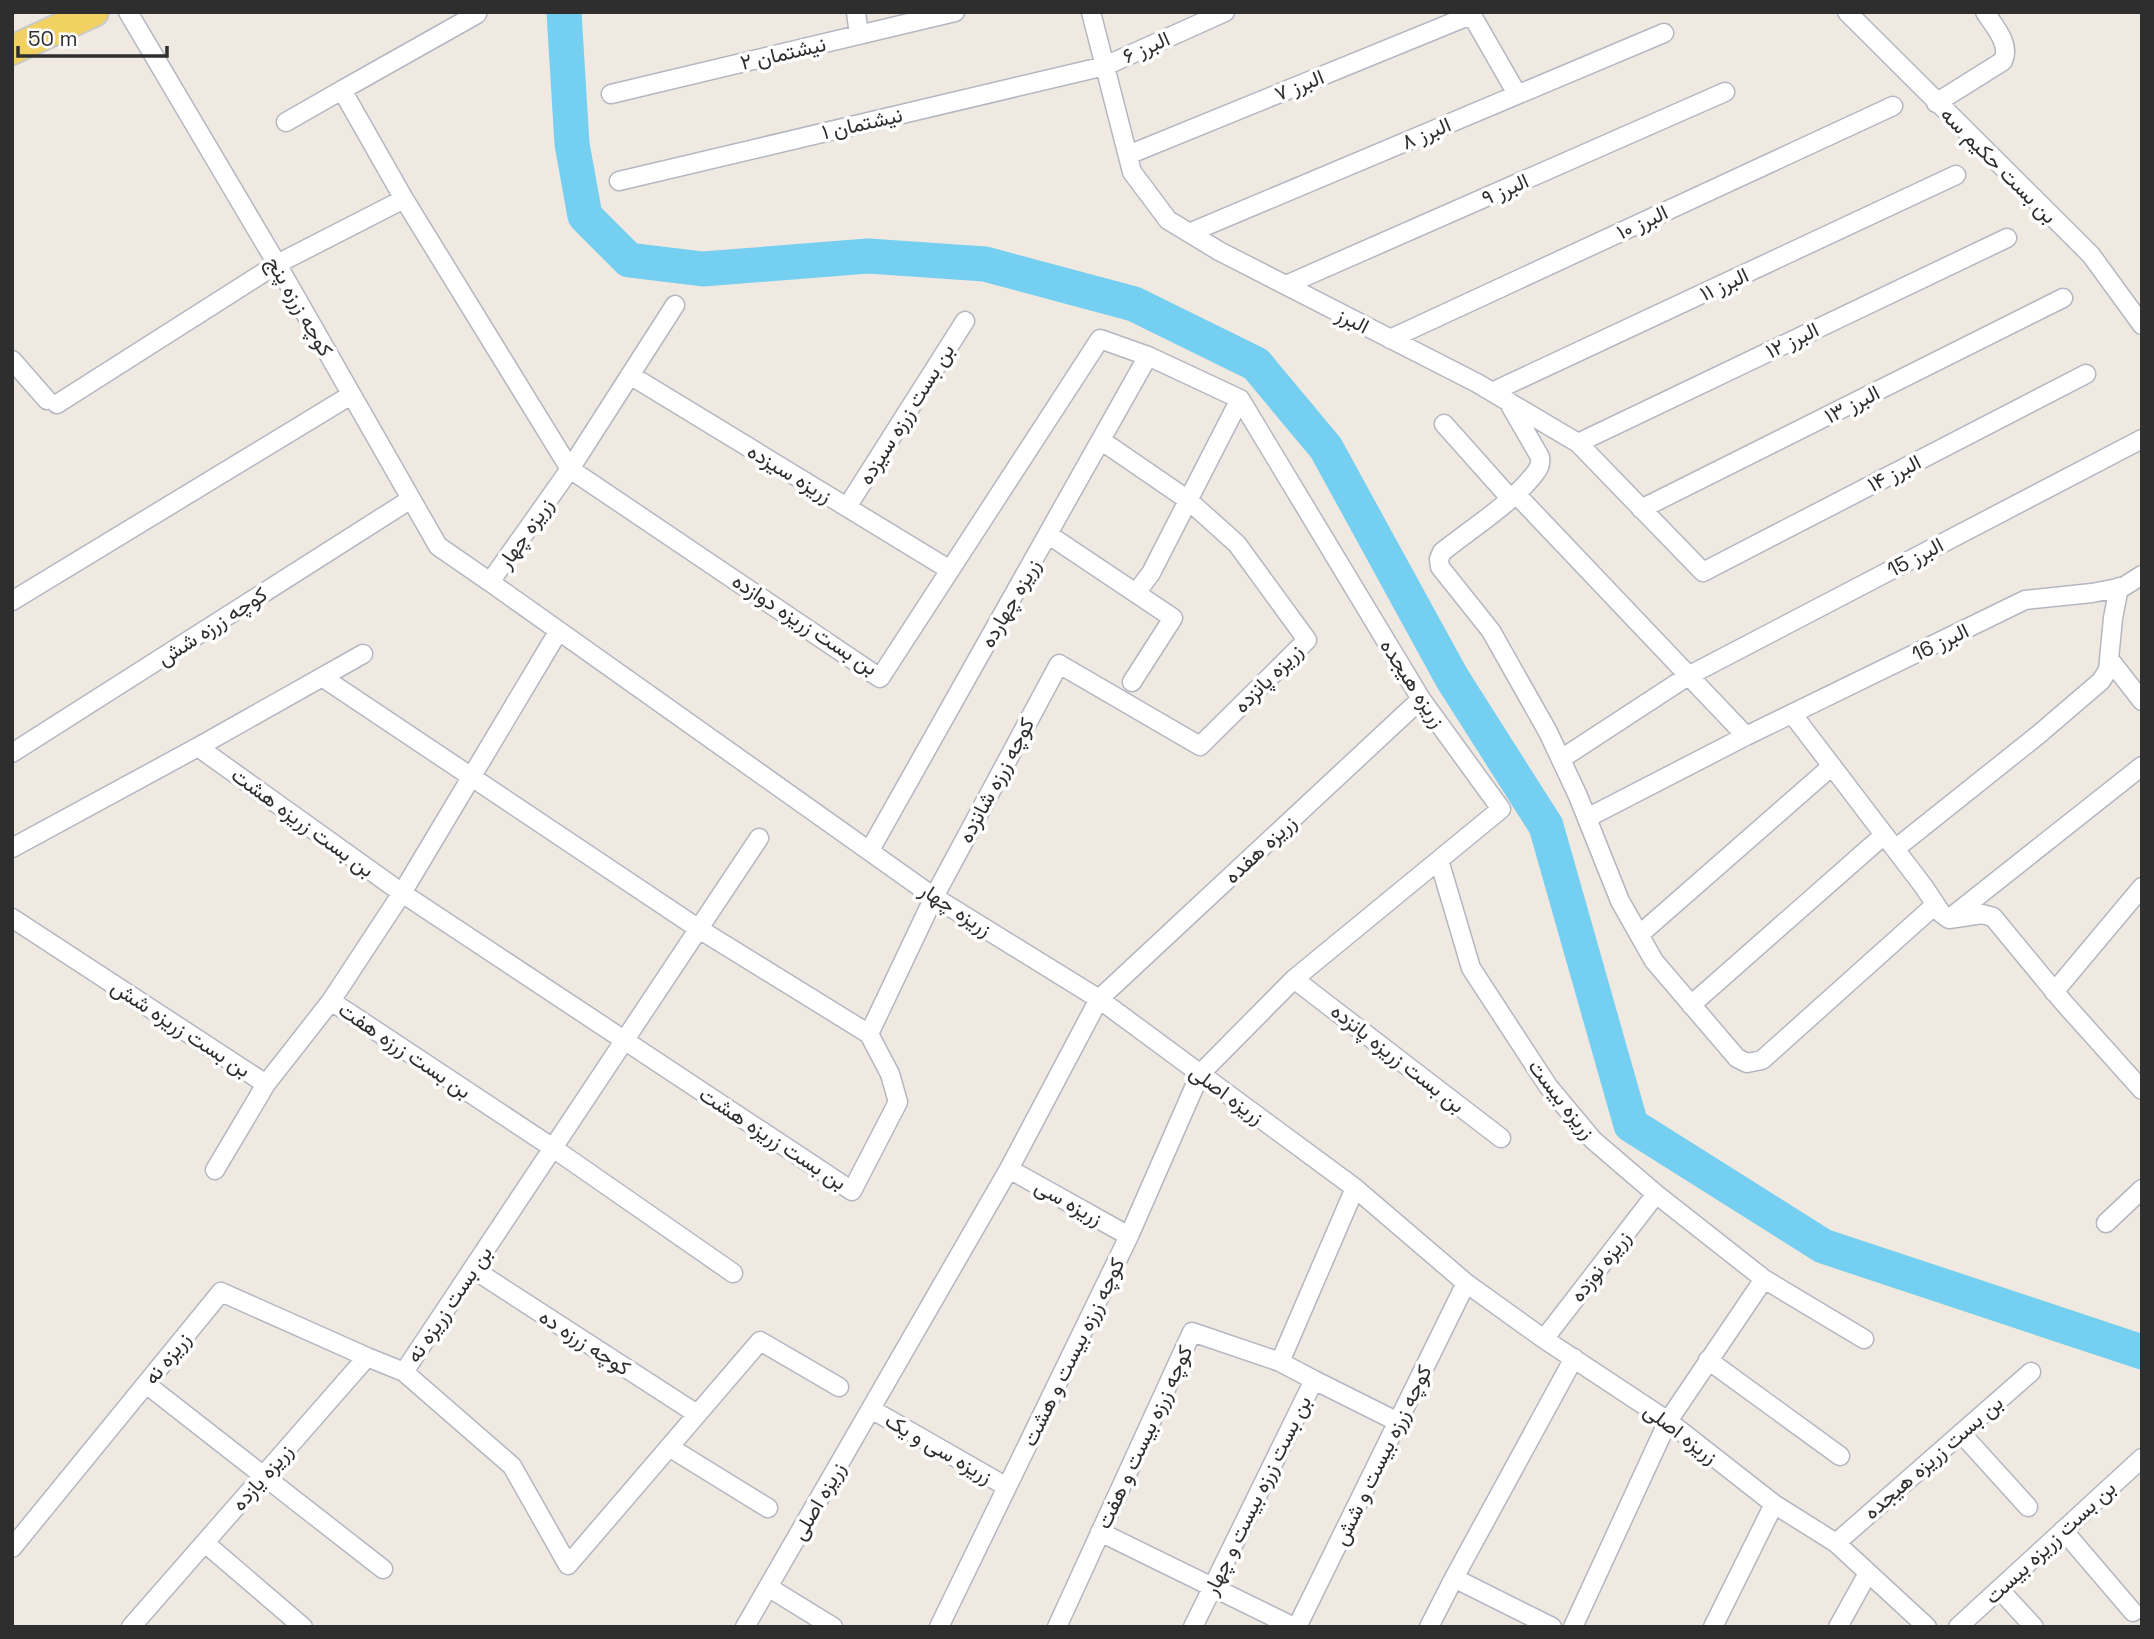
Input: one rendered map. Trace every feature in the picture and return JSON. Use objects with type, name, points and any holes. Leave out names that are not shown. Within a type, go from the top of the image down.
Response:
[{"type":"main road","points":[[12,50],[94,12]]},
{"type":"street","name":"کوچه زرزه پنج","points":[[128,12],[277,264],[438,546],[490,582]]},
{"type":"street","points":[[856,12],[859,35]]},
{"type":"street","name":"نيشتمان ۲","points":[[611,94],[955,12]]},
{"type":"street","name":"البرز","points":[[1091,12],[1132,172],[1168,220],[1219,251],[1500,397],[1578,443],[1703,572]]},
{"type":"street","name":"البرز ۶","points":[[1105,66],[1225,12]]},
{"type":"street","name":"بن بست حکیم سه","points":[[1847,12],[2091,255],[2142,326]]},
{"type":"street","points":[[1936,103],[2003,61],[2005,45],[1985,12]]},
{"type":"street","points":[[1470,13],[1517,94]]},
{"type":"street","name":"البرز ۷","points":[[1128,155],[1470,13]]},
{"type":"street","points":[[286,122],[477,14]]},
{"type":"street","name":"البرز ۸","points":[[1189,233],[1664,33]]},
{"type":"street","name":"نيشتمان ۱","points":[[619,181],[1105,66]]},
{"type":"street","points":[[342,90],[404,199],[570,468],[675,305]]},
{"type":"street","name":"البرز ۹","points":[[1286,285],[1725,92]]},
{"type":"street","name":"البرز ۱۰","points":[[1390,339],[1893,106]]},
{"type":"street","name":"البرز ۱۱","points":[[1500,397],[1956,175]]},
{"type":"street","points":[[12,360],[52,402],[277,264],[404,199]]},
{"type":"street","name":"البرز ۱۲","points":[[1578,443],[2007,237]]},
{"type":"street","name":"البرز ۱۳","points":[[1641,509],[2063,298]]},
{"type":"street","name":"بن بست زرزه سیزده","points":[[847,507],[965,321]]},
{"type":"street","name":"بن بست زریزه دوازده","points":[[570,468],[880,678],[1100,339],[1148,356],[1240,398]]},
{"type":"street","name":"زریزه چهارده","points":[[870,850],[1148,356]]},
{"type":"street","name":"البرز ۱۴","points":[[1703,572],[2085,374]]},
{"type":"street","name":"زریزه سیزده","points":[[630,375],[950,570]]},
{"type":"street","points":[[12,601],[351,395]]},
{"type":"street","points":[[1500,397],[1540,457],[1541,464],[1513,496],[1442,552],[1438,559],[1440,567],[1491,631],[1548,732],[1587,818],[1620,901],[1654,961],[1691,1005],[1737,1058],[1747,1063],[1762,1060],[1935,905]]},
{"type":"street","points":[[1136,593],[1151,573],[1240,398]]},
{"type":"street","name":"زریزه هیجده","points":[[1200,1074],[1294,979],[1500,809],[1421,699],[1240,398]]},
{"type":"street","points":[[1444,424],[1746,736]]},
{"type":"street","name":"البرز 15","points":[[1561,760],[1688,676],[2142,439]]},
{"type":"street","name":"زریزه پانزده","points":[[1059,664],[1200,746],[1307,640],[1237,544],[1188,500],[1102,440]]},
{"type":"street","name":"زریزه چهار","points":[[570,468],[490,582],[934,897],[1099,999]]},
{"type":"street","name":"کوچه زرزه شش","points":[[12,753],[411,499]]},
{"type":"street","points":[[1049,535],[1173,618],[1132,682]]},
{"type":"street","name":"البرز 16","points":[[1587,818],[1746,736],[2025,600],[2119,587],[2142,575]]},
{"type":"street","points":[[1691,1005],[1890,842],[2038,735],[2101,681],[2108,670],[2110,660],[2113,618],[2119,587]]},
{"type":"street","name":"بن بست زرزه هفت","points":[[558,632],[402,893],[331,1001],[553,1148],[733,1273]]},
{"type":"street","points":[[12,848],[363,654]]},
{"type":"street","points":[[2110,660],[2141,700]]},
{"type":"street","name":"کوچه زرزه شانزده","points":[[869,1034],[934,897],[1059,664]]},
{"type":"street","points":[[322,677],[699,929],[869,1034]]},
{"type":"street","name":"زریزه هفده","points":[[1099,999],[1421,699]]},
{"type":"street","points":[[1793,715],[1935,905],[1949,919]]},
{"type":"street","name":"بن بست زریزه هشت","points":[[198,747],[402,893],[852,1191],[898,1102],[890,1074],[869,1034]]},
{"type":"street","points":[[1639,935],[1832,766]]},
{"type":"street","points":[[1949,919],[2142,766]]},
{"type":"street","name":"بن بست زریزه نه","points":[[759,838],[404,1372],[512,1466],[568,1565],[760,1341],[839,1387]]},
{"type":"street","name":"زریزه بیست","points":[[1439,860],[1471,968],[1548,1086],[1593,1140],[1656,1194],[1764,1279],[1864,1339]]},
{"type":"street","points":[[2054,992],[2140,894]]},
{"type":"street","points":[[1949,919],[1982,914],[1993,917],[2054,992],[2136,1070],[2142,1090]]},
{"type":"street","name":"بن بست زریزه شش","points":[[12,918],[266,1084],[215,1170]]},
{"type":"street","name":"بن بست زریزه پانزده","points":[[1294,979],[1500,1138]]},
{"type":"street","name":"زریزه اصلی","points":[[745,1627],[1009,1169],[1099,999],[1355,1188],[1466,1283],[1544,1339],[1668,1421],[1774,1504],[1836,1542],[1927,1627]]},
{"type":"street","points":[[266,1084],[331,1001]]},
{"type":"street","name":"کوچه زرزه بیست و هشت","points":[[939,1627],[1129,1236],[1200,1074]]},
{"type":"street","name":"زریزه سی","points":[[1009,1169],[1129,1236]]},
{"type":"street","points":[[1280,1362],[1355,1188]]},
{"type":"street","points":[[2106,1223],[2142,1189]]},
{"type":"street","name":"زریزه نوزده","points":[[1544,1339],[1656,1194]]},
{"type":"street","name":"کوچه زرزه ده","points":[[473,1269],[697,1414]]},
{"type":"street","points":[[1573,1627],[1668,1421],[1764,1279]]},
{"type":"street","name":"کوچه زرزه بیست و شش","points":[[1296,1627],[1466,1283]]},
{"type":"street","name":"زریزه نه","points":[[12,1548],[220,1292],[367,1357]]},
{"type":"street","name":"کوچه زرزه بیست و هفت","points":[[1057,1627],[1192,1332],[1280,1362]]},
{"type":"street","points":[[367,1357],[404,1372]]},
{"type":"street","name":"زریزه یازده","points":[[131,1627],[367,1357]]},
{"type":"street","points":[[1429,1627],[1574,1358]]},
{"type":"street","points":[[1708,1360],[1840,1456]]},
{"type":"street","name":"بن بست زرزه بیست و چهار","points":[[1193,1627],[1314,1380],[1280,1362]]},
{"type":"street","name":"بن بست زریزه هیجده","points":[[1836,1542],[2031,1372]]},
{"type":"street","points":[[1314,1380],[1398,1422]]},
{"type":"street","points":[[146,1384],[383,1569]]},
{"type":"street","name":"زریزه سی و یک","points":[[871,1409],[1007,1487]]},
{"type":"street","points":[[1961,1433],[2028,1507]]},
{"type":"street","points":[[669,1447],[768,1508]]},
{"type":"street","name":"بن بست زریزه بیست","points":[[1958,1627],[2142,1458]]},
{"type":"street","points":[[1713,1627],[1774,1504]]},
{"type":"street","points":[[2063,1530],[2133,1612]]},
{"type":"street","points":[[1100,1532],[1296,1627]]},
{"type":"street","points":[[205,1543],[303,1627]]},
{"type":"street","points":[[1838,1627],[1868,1573]]},
{"type":"street","points":[[1454,1577],[1552,1627]]},
{"type":"street","points":[[768,1587],[834,1627]]},
{"type":"street","points":[[1999,1589],[2034,1627]]},
{"type":"waterway","points":[[564,12],[572,144],[585,216],[629,260],[703,269],[868,256],[985,264],[1134,304],[1256,364],[1326,448],[1452,678],[1546,826],[1631,1125],[1823,1246],[2142,1352]]}]
